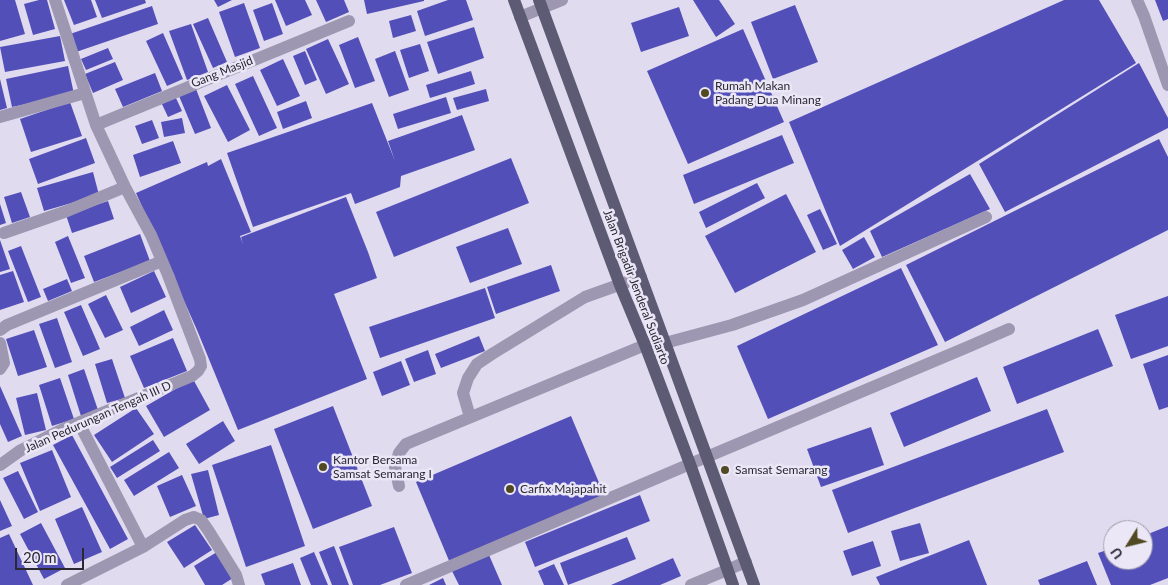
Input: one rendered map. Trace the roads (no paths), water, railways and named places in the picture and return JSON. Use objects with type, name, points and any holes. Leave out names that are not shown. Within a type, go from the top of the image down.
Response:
[{"type":"main road","name":"Jalan Brigadir Jenderal Sudiarto","points":[[514,0],[620,285],[690,464],[733,585]]},
{"type":"main road","name":"Jalan Brigadir Jenderal Sudiarto","points":[[541,4],[754,585]]},
{"type":"street","points":[[0,330],[7,325],[162,261],[124,187],[96,125],[55,0]]},
{"type":"street","points":[[520,17],[541,4],[562,0]]},
{"type":"street","points":[[1137,0],[1168,85]]},
{"type":"street","name":"Gang Masjid","points":[[96,125],[349,21]]},
{"type":"street","points":[[0,117],[85,93]]},
{"type":"street","points":[[4,233],[67,211],[124,187]]},
{"type":"street","points":[[399,486],[395,467],[399,453],[406,444],[645,345],[665,343],[732,324],[803,300],[986,217]]},
{"type":"street","name":"Jalan Pedurungan Tengah III D","points":[[0,465],[21,450],[79,423],[192,376],[198,371],[201,366],[200,359],[162,261]]},
{"type":"street","points":[[470,418],[463,393],[468,378],[477,364],[585,297],[641,277]]},
{"type":"street","points":[[406,585],[1009,329]]},
{"type":"street","points":[[0,343],[4,363],[0,369]]},
{"type":"street","points":[[79,423],[143,547]]},
{"type":"street","points":[[67,585],[143,547],[185,520],[194,517],[201,520],[208,530],[236,575],[239,585]]},
{"type":"street","points":[[691,585],[746,562]]},
{"type":"place","name":"Rumah Makan Padang Dua Minang","points":[[705,93]]},
{"type":"place","name":"Kantor Bersama Samsat Semarang I","points":[[323,467]]},
{"type":"place","name":"Samsat Semarang","points":[[725,470]]},
{"type":"place","name":"Carfix Majapahit","points":[[510,489]]}]
